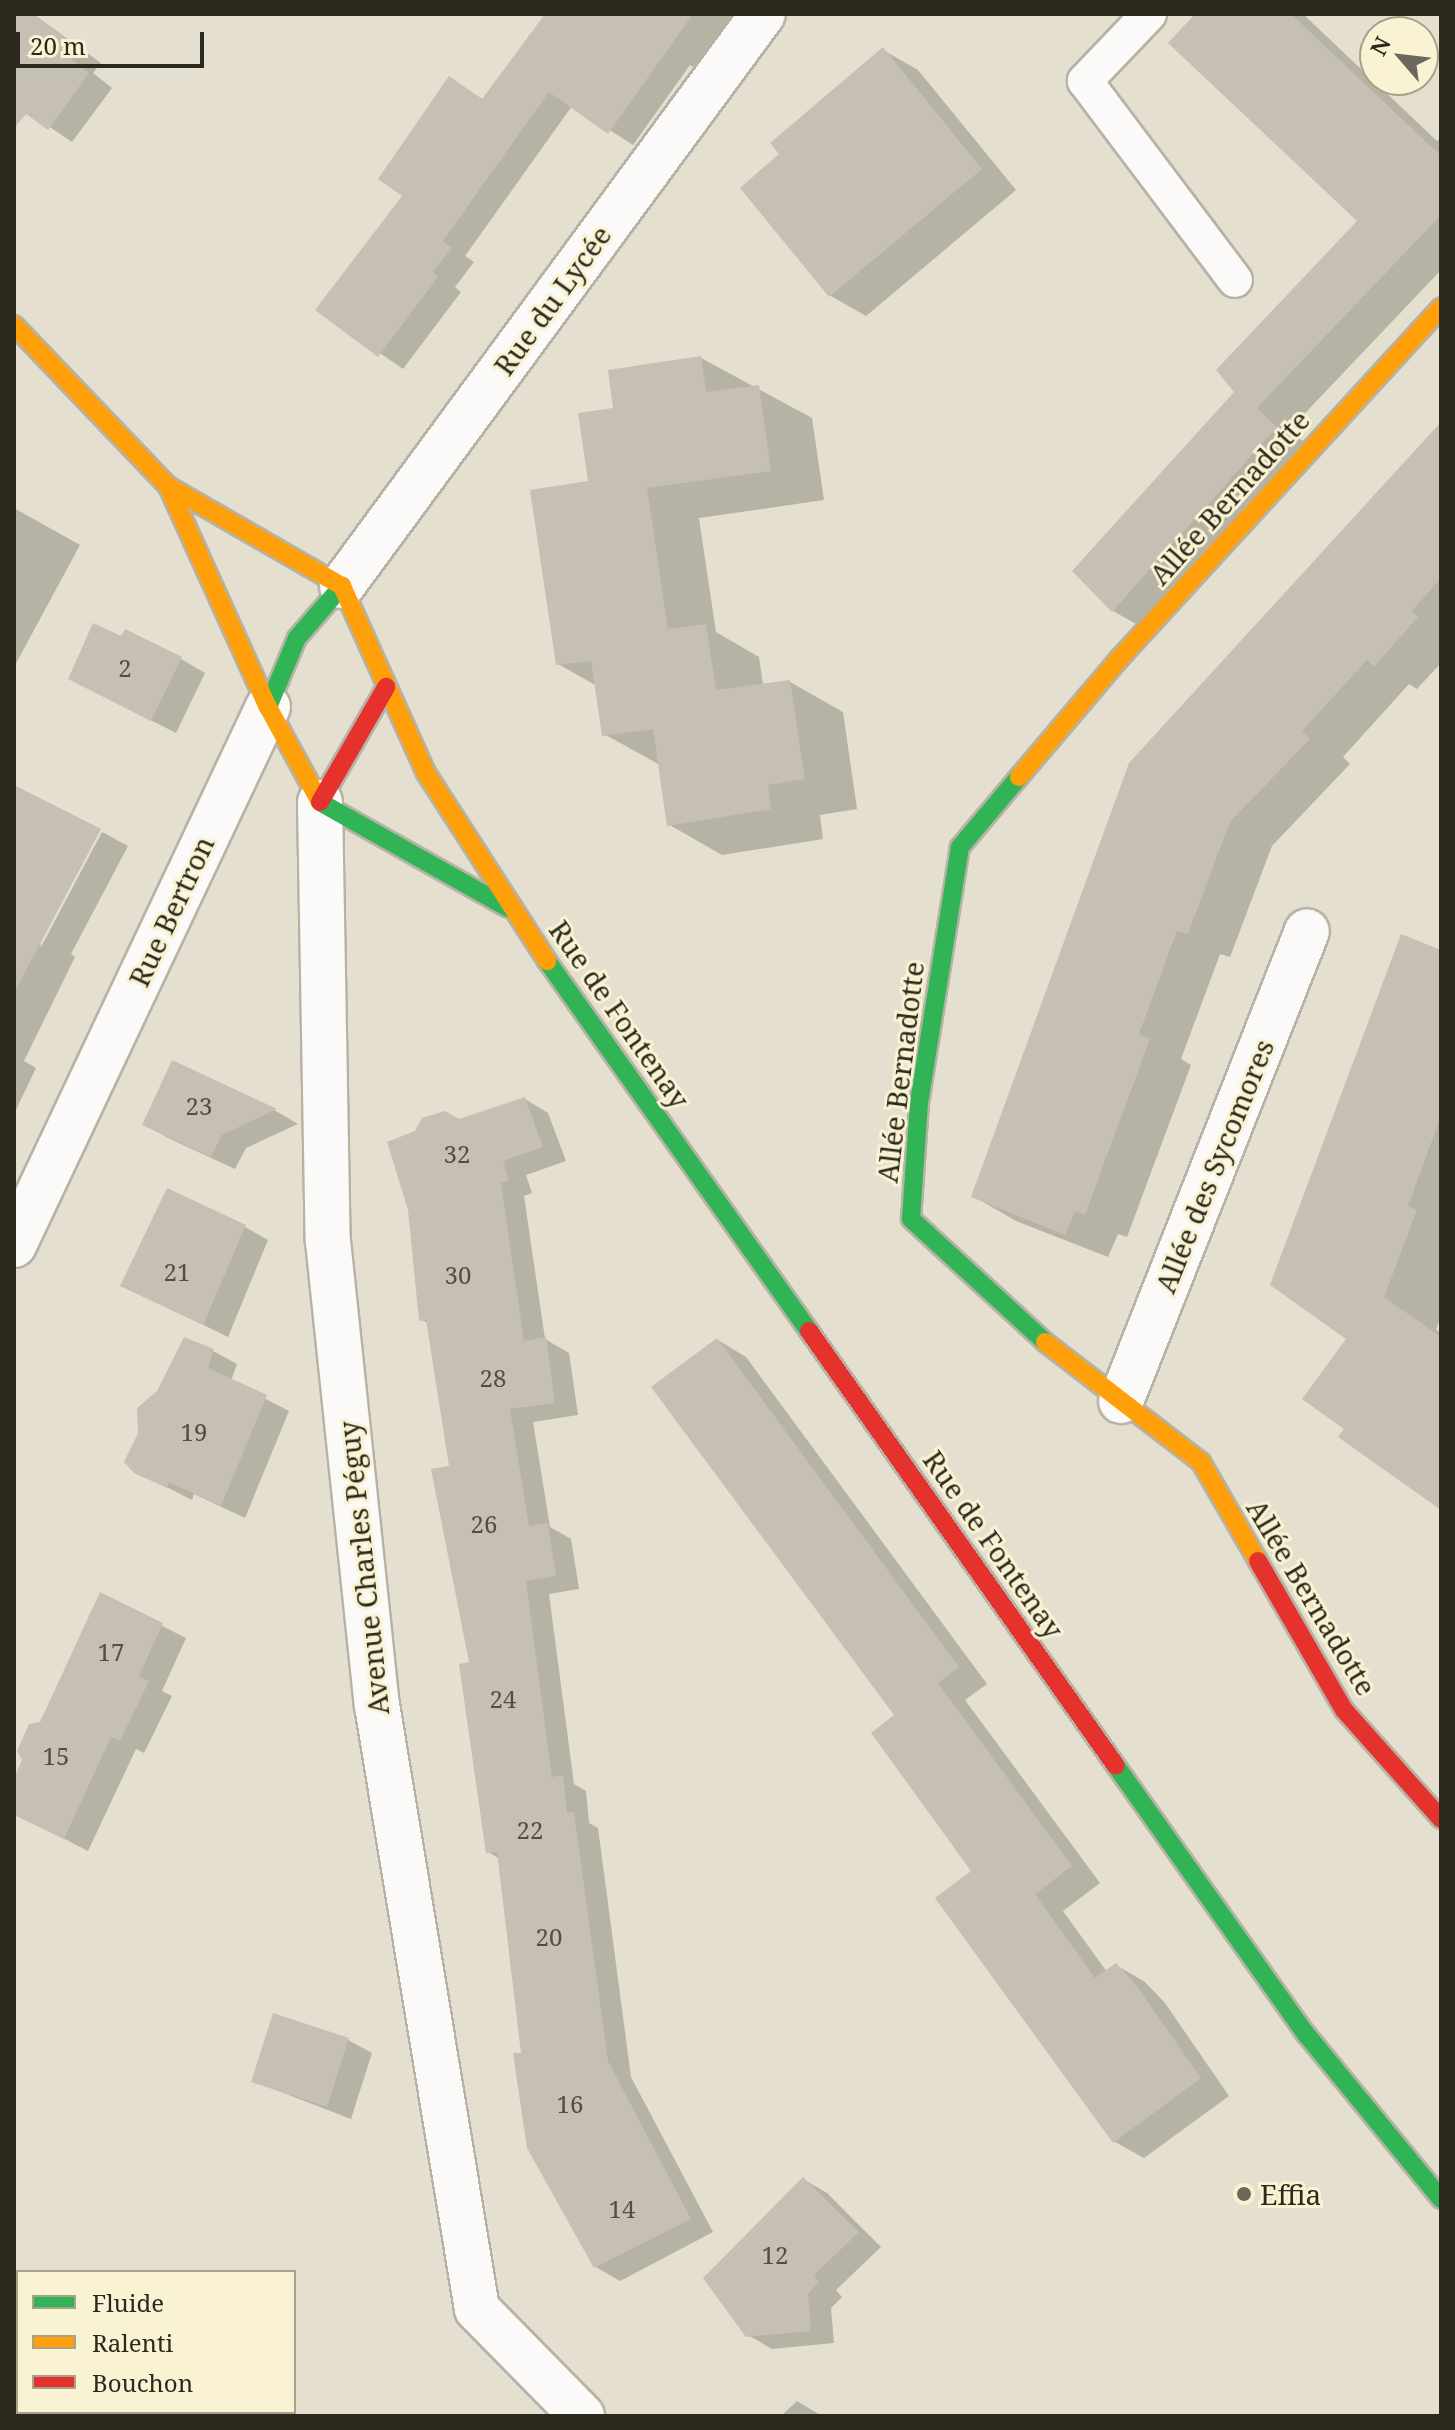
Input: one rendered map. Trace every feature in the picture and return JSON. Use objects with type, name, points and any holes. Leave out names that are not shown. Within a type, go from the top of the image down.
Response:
[{"type":"main road","name":"Allée Bernadotte","points":[[1441,307],[1119,659],[960,847],[919,1102],[911,1219],[1052,1348],[1201,1462],[1344,1710],[1441,1819]]},
{"type":"main road","points":[[14,325],[168,486],[342,586]]},
{"type":"main road","points":[[168,486],[268,707],[320,802]]},
{"type":"main road","name":"Rue de Fontenay","points":[[342,586],[426,773],[513,912],[1306,2034],[1441,2199]]},
{"type":"main road","name":"Rue Bertron","points":[[268,707],[297,638],[342,586]]},
{"type":"main road","points":[[320,802],[386,687]]},
{"type":"main road","name":"Rue de Fontenay","points":[[320,802],[513,912]]},
{"type":"street","name":"Rue du Lycée","points":[[342,586],[763,14]]},
{"type":"street","name":"Rue Bertron","points":[[14,1245],[268,707]]},
{"type":"street","name":"Avenue Charles Péguy","points":[[320,802],[328,1241],[377,1705],[477,2309],[582,2416]]},
{"type":"street","name":"Allée des Sycomores","points":[[1121,1401],[1307,931]]},
{"type":"lane","points":[[1149,14],[1085,81],[1235,280]]},
{"type":"building","points":[[14,14],[32,14],[78,48],[70,58],[89,73],[48,130],[26,114],[14,128]]},
{"type":"building","points":[[545,14],[693,14],[608,134],[549,92],[443,241],[452,248],[433,272],[438,277],[378,357],[315,310],[402,196],[378,179],[449,76],[482,99]]},
{"type":"building","points":[[1195,14],[1291,14],[1359,78],[1359,96],[1378,96],[1441,156],[1441,215],[1257,408],[1277,427],[1112,612],[1072,571],[1234,392],[1216,370],[1357,221],[1168,43]]},
{"type":"building","points":[[883,47],[982,169],[829,297],[740,188],[779,154],[770,143]]},
{"type":"building","points":[[701,356],[706,392],[759,385],[771,471],[647,488],[668,629],[706,624],[716,690],[790,680],[805,779],[768,785],[771,809],[667,826],[653,729],[602,736],[591,661],[556,665],[530,490],[588,481],[578,413],[613,408],[608,370]]},
{"type":"building","points":[[1441,422],[1441,578],[1412,611],[1418,617],[1374,667],[1367,660],[1302,731],[1310,739],[1230,822],[1188,934],[1177,931],[1139,1034],[1150,1039],[1085,1215],[1075,1211],[1065,1235],[971,1197],[1129,763]]},
{"type":"building","points":[[93,623],[121,636],[125,629],[182,657],[151,721],[68,679]]},
{"type":"building","points":[[14,785],[101,829],[14,993]]},
{"type":"building","points":[[1401,934],[1441,950],[1441,1116],[1408,1206],[1417,1210],[1384,1297],[1441,1337],[1441,1510],[1338,1437],[1344,1429],[1302,1399],[1346,1339],[1270,1285]]},
{"type":"building","points":[[172,1060],[277,1109],[222,1135],[211,1157],[142,1125]]},
{"type":"building","points":[[525,1097],[543,1147],[503,1161],[509,1180],[501,1183],[524,1341],[546,1337],[555,1403],[510,1409],[529,1526],[548,1523],[556,1576],[526,1581],[552,1777],[563,1775],[567,1813],[574,1812],[608,2061],[691,2219],[594,2268],[527,2148],[513,2053],[521,2053],[497,1852],[486,1853],[459,1664],[469,1662],[431,1469],[449,1466],[426,1320],[419,1321],[408,1210],[387,1142],[415,1131],[422,1118],[445,1111],[459,1119]]},
{"type":"building","points":[[167,1188],[246,1225],[203,1325],[120,1286]]},
{"type":"building","points":[[184,1337],[214,1349],[208,1368],[267,1395],[221,1506],[169,1482],[167,1488],[134,1473],[124,1462],[138,1433],[137,1408],[157,1391]]},
{"type":"building","points":[[717,1338],[959,1667],[938,1683],[1072,1866],[1035,1894],[1095,1978],[1116,1963],[1136,1985],[1201,2078],[1113,2143],[935,1898],[971,1871],[871,1733],[894,1715],[651,1387]]},
{"type":"building","points":[[100,1592],[163,1623],[139,1676],[149,1681],[120,1741],[111,1737],[64,1839],[14,1815],[14,1778],[22,1760],[17,1751],[29,1724],[40,1722]]},
{"type":"building","points":[[273,2013],[349,2038],[327,2107],[251,2082]]},
{"type":"building","points":[[803,2177],[859,2232],[814,2275],[819,2282],[808,2294],[811,2331],[746,2337],[703,2278]]},
{"type":"traffic: fast","points":[[268,707],[297,638],[342,586]]},
{"type":"traffic: fast","points":[[1019,777],[960,847],[919,1102],[911,1219],[1045,1342]]},
{"type":"traffic: fast","points":[[320,802],[508,908]]},
{"type":"traffic: fast","points":[[547,961],[809,1331]]},
{"type":"traffic: fast","points":[[1116,1766],[1306,2034],[1441,2199]]},
{"type":"traffic: slow","points":[[1019,777],[1119,659],[1441,307]]},
{"type":"traffic: slow","points":[[14,325],[168,486],[342,586]]},
{"type":"traffic: slow","points":[[168,486],[268,707],[320,802]]},
{"type":"traffic: slow","points":[[342,586],[426,773],[547,961]]},
{"type":"traffic: slow","points":[[1045,1342],[1201,1462],[1258,1561]]},
{"type":"traffic: jam","points":[[320,802],[386,687]]},
{"type":"traffic: jam","points":[[809,1331],[1116,1766]]},
{"type":"traffic: jam","points":[[1258,1561],[1344,1710],[1441,1819]]},
{"type":"place","name":"Effia","points":[[1244,2194]]}]
